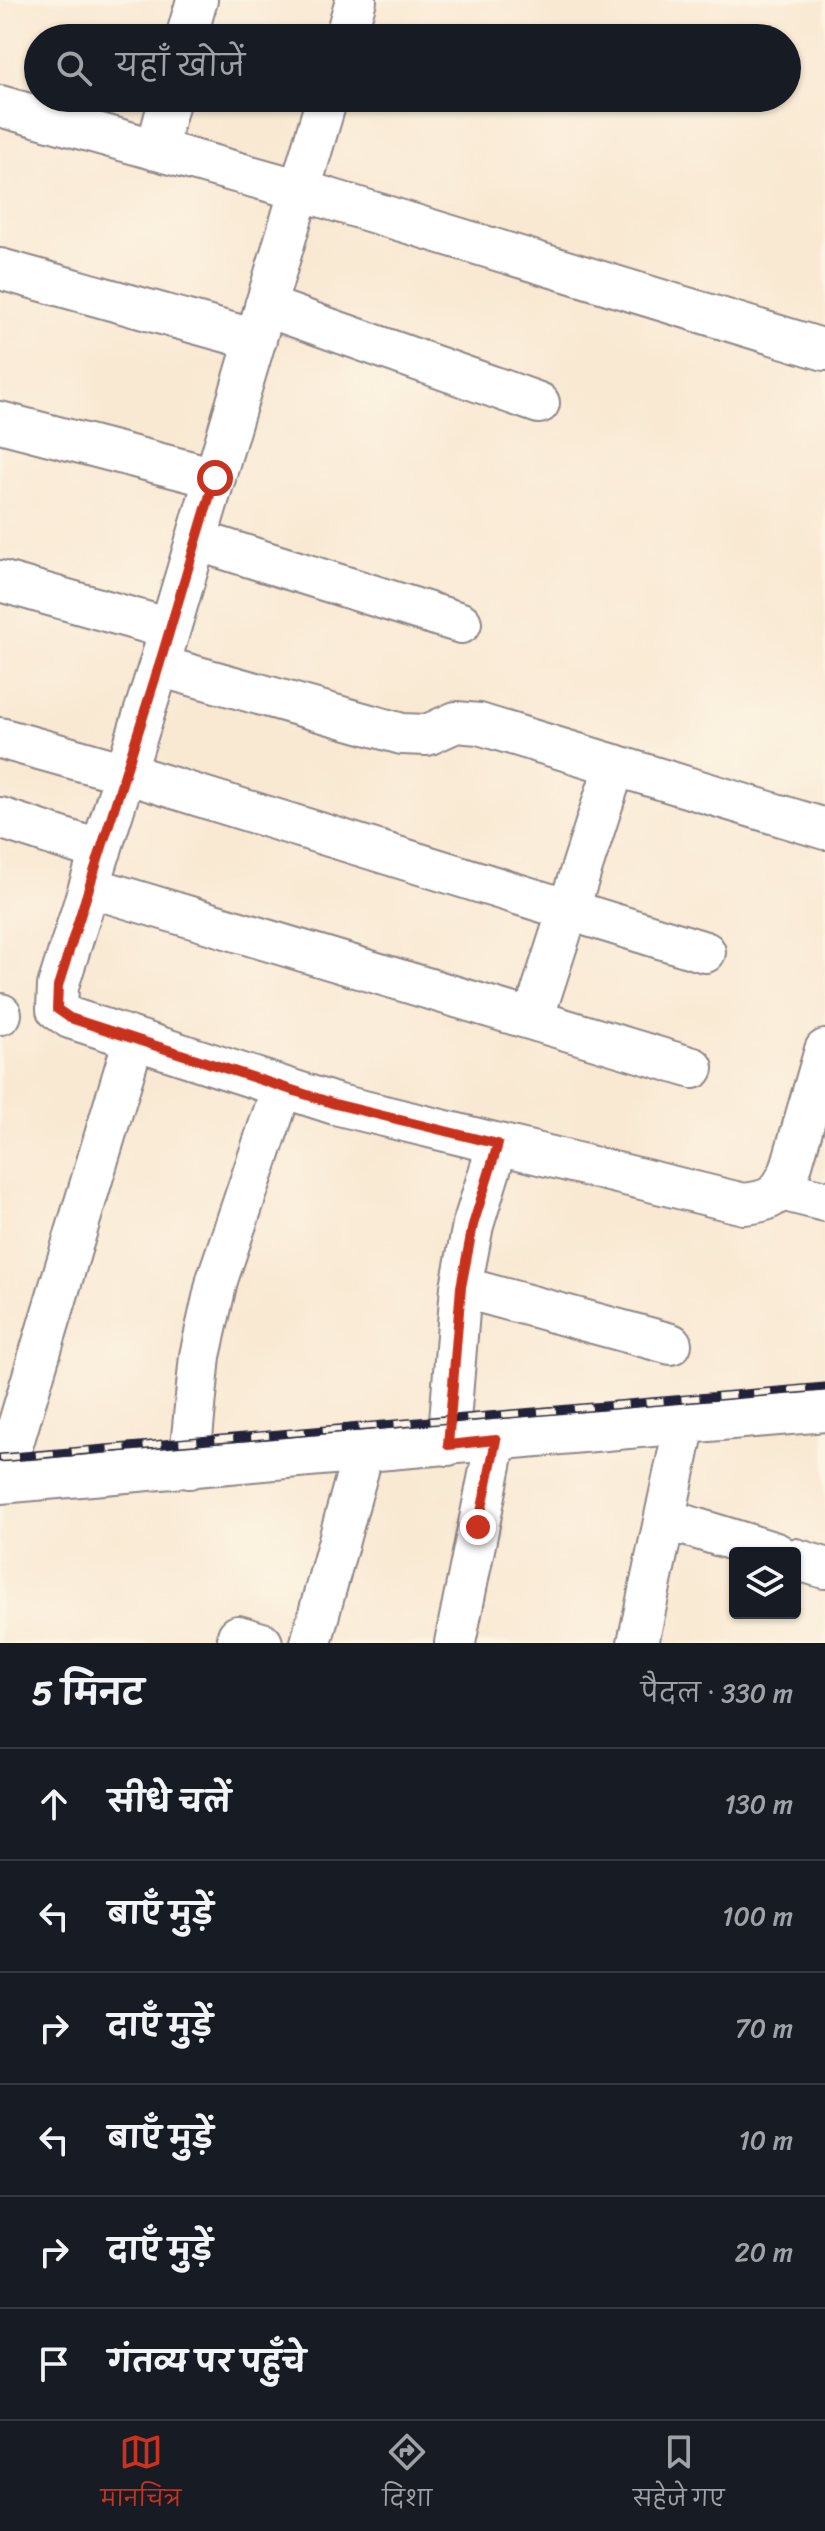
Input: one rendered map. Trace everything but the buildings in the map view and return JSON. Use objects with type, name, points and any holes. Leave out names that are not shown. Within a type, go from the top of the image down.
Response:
[{"type":"street","points":[[190,24],[197,0]]},
{"type":"street","points":[[349,24],[356,0]]},
{"type":"street","points":[[0,106],[300,190],[825,350]]},
{"type":"street","points":[[156,150],[166,112]]},
{"type":"street","points":[[323,112],[164,648],[58,986],[57,1009],[70,1018],[335,1104],[744,1204],[765,1202],[781,1190],[790,1171],[825,1050]]},
{"type":"street","points":[[0,269],[260,323],[539,403]]},
{"type":"street","points":[[0,422],[215,478]]},
{"type":"street","points":[[196,540],[461,623]]},
{"type":"street","points":[[0,581],[164,648],[402,734],[427,735],[456,722],[466,721],[825,829]]},
{"type":"street","points":[[0,738],[125,773],[705,952]]},
{"type":"street","points":[[533,1019],[615,765]]},
{"type":"street","points":[[0,818],[96,869],[533,1019],[693,1068]]},
{"type":"street","points":[[134,1039],[0,1483],[825,1411]]},
{"type":"street","points":[[189,1468],[200,1356],[217,1280],[282,1088]]},
{"type":"street","points":[[448,1445],[461,1287],[473,1225],[498,1144]]},
{"type":"street","points":[[781,1190],[825,1201]]},
{"type":"street","points":[[461,1287],[671,1344]]},
{"type":"street","points":[[638,1643],[685,1423]]},
{"type":"street","points":[[455,1643],[496,1440]]},
{"type":"street","points":[[311,1643],[363,1452]]},
{"type":"street","points":[[665,1519],[756,1547]]},
{"type":"street","points":[[801,1561],[825,1568]]},
{"type":"railway","points":[[0,1458],[825,1387]]},
{"type":"route","points":[[215,478],[58,986],[57,1009],[70,1018],[335,1104],[498,1144],[473,1225],[461,1287],[448,1445],[496,1440],[478,1527]]}]
